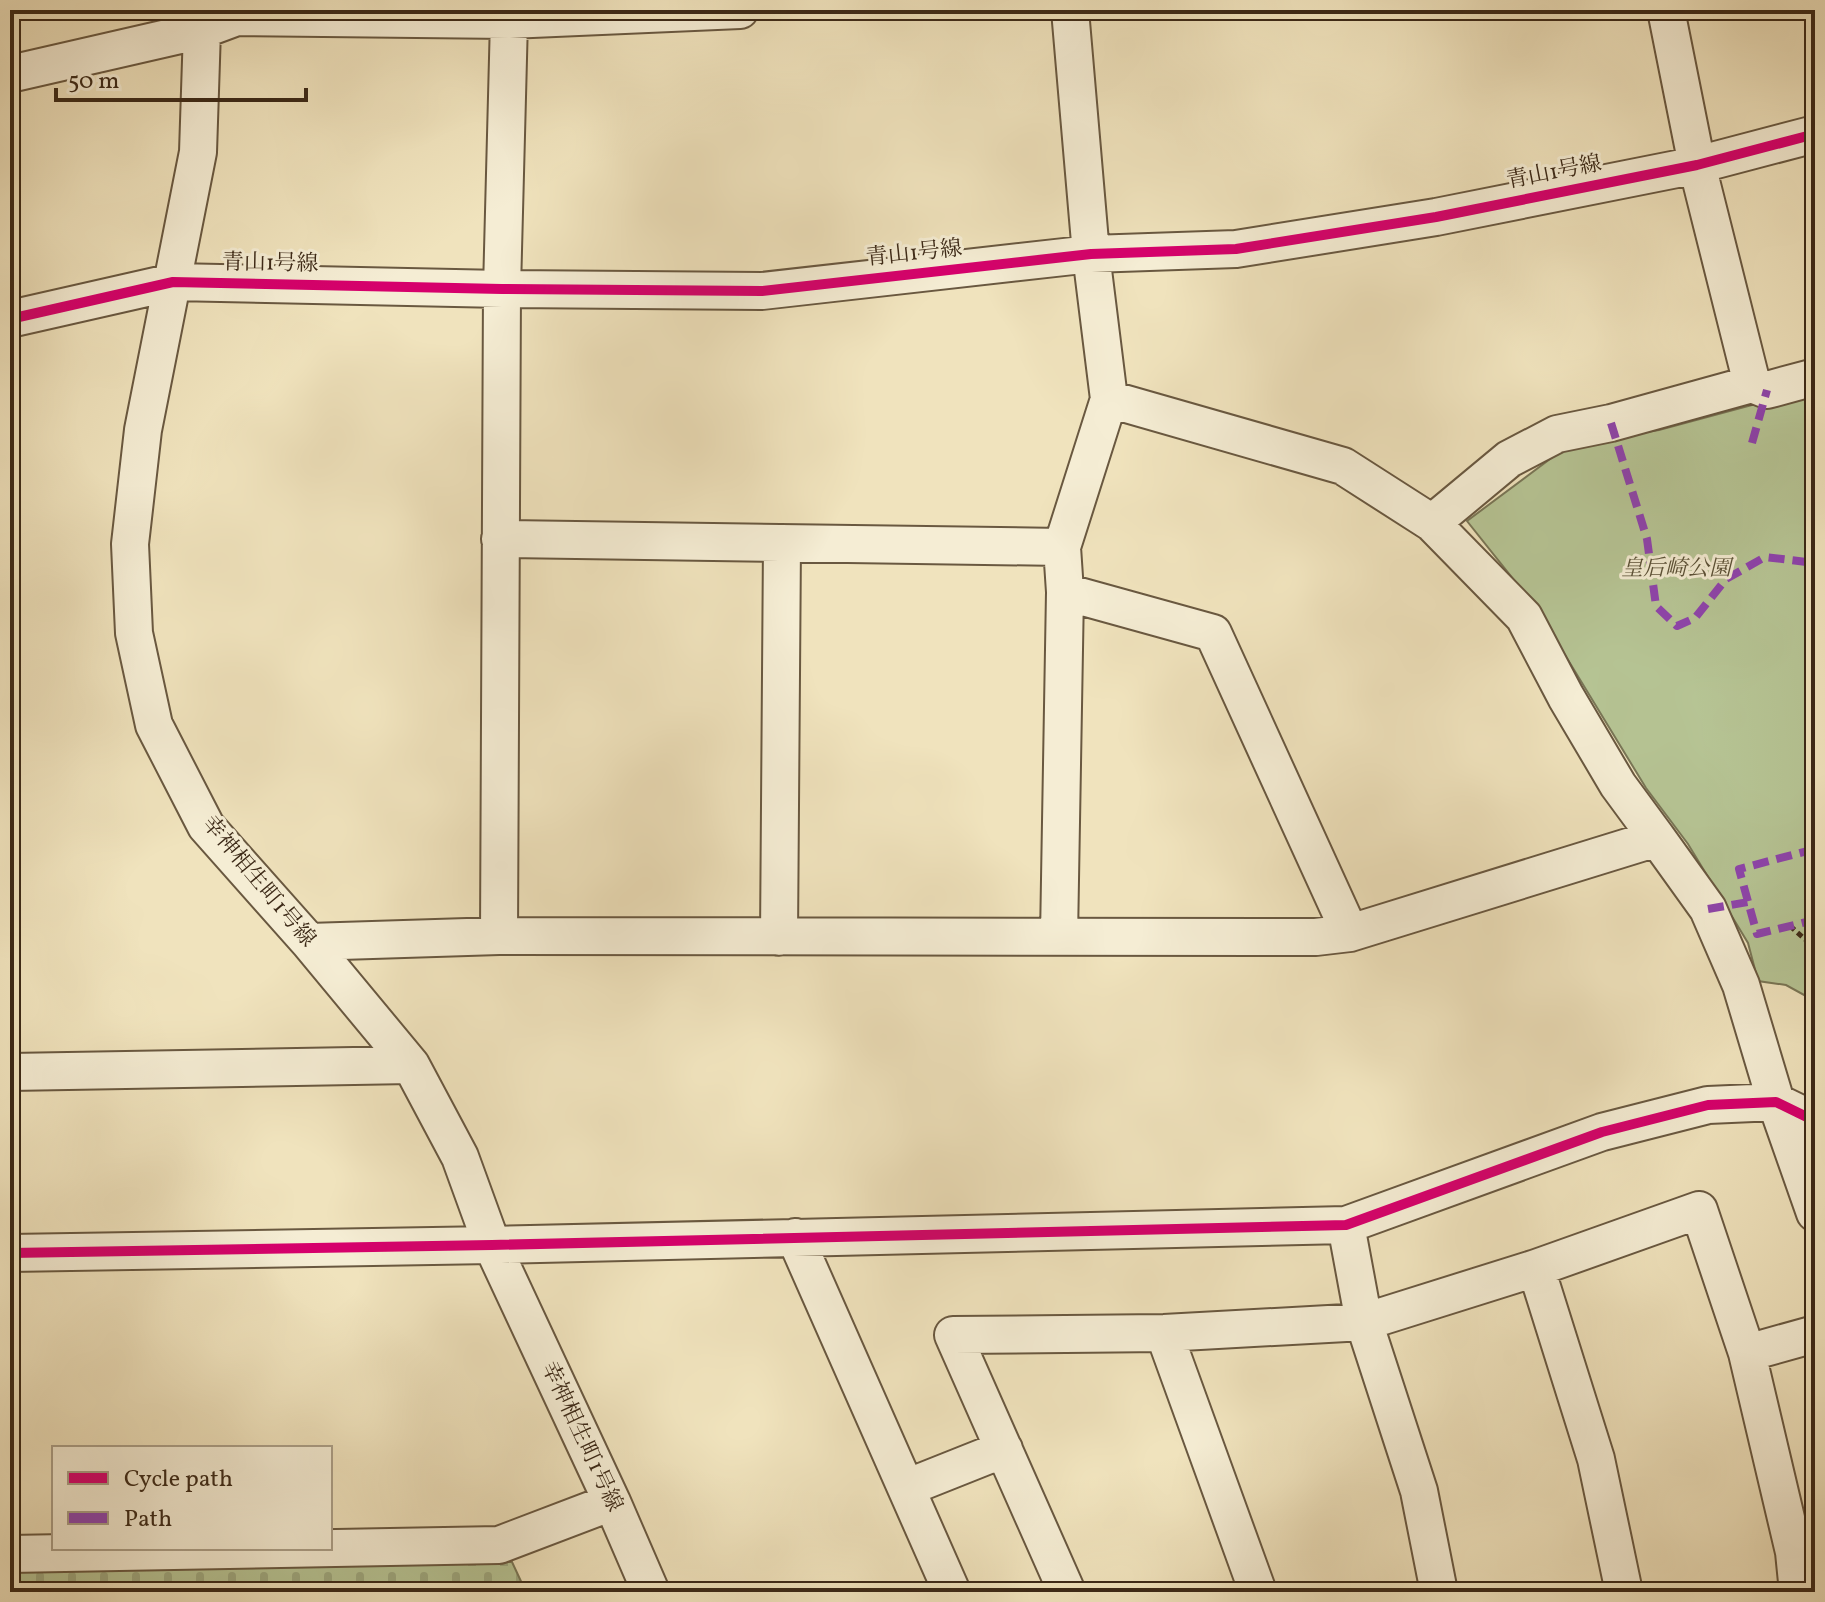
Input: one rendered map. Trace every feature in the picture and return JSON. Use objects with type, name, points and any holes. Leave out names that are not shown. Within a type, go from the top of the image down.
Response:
[{"type":"street","points":[[10,74],[200,20],[740,10]]},
{"type":"street","points":[[1059,937],[1065,592],[1062,547],[1109,399],[1091,254],[1070,10]]},
{"type":"street","points":[[1666,10],[1697,165],[1752,384]]},
{"type":"street","points":[[499,936],[502,289],[513,15]]},
{"type":"street","name":"幸神相生町1号線","points":[[200,20],[198,152],[143,430],[130,544],[134,633],[154,725],[206,826],[309,942],[411,1065],[460,1157],[492,1245],[651,1592]]},
{"type":"street","name":"青山1号線","points":[[10,319],[173,282],[762,291],[1091,254],[1236,249],[1436,217],[1697,165],[1815,134]]},
{"type":"street","points":[[1432,523],[1509,459],[1557,434],[1611,423],[1752,384],[1767,390],[1815,377]]},
{"type":"street","points":[[1109,399],[1343,466],[1432,523],[1524,617],[1566,697],[1618,785],[1708,909],[1741,985],[1776,1102],[1815,1213]]},
{"type":"street","points":[[500,539],[1062,547]]},
{"type":"street","points":[[779,937],[782,543]]},
{"type":"street","points":[[1065,592],[1213,633],[1350,933]]},
{"type":"street","points":[[309,942],[499,936],[1316,937],[1350,933],[1657,838]]},
{"type":"street","points":[[10,1072],[411,1065]]},
{"type":"street","points":[[10,1253],[1346,1225],[1602,1132],[1708,1105],[1776,1102],[1815,1121]]},
{"type":"street","points":[[1067,1592],[953,1335],[1164,1333],[1364,1322],[1536,1268],[1699,1210],[1747,1353],[1794,1552],[1798,1592]]},
{"type":"street","points":[[1346,1225],[1364,1322],[1419,1491],[1439,1592]]},
{"type":"street","points":[[795,1237],[952,1592]]},
{"type":"street","points":[[1536,1268],[1596,1459],[1624,1592]]},
{"type":"street","points":[[1164,1333],[1258,1592]]},
{"type":"street","points":[[1747,1353],[1815,1334]]},
{"type":"street","points":[[906,1488],[1004,1449]]},
{"type":"street","points":[[332,1548],[499,1545],[612,1502]]},
{"type":"street","points":[[10,1554],[227,1550]]},
{"type":"path","points":[[1790,926],[1815,948]]},
{"type":"green space","name":"皇后崎公園","points":[[1815,388],[1815,1001],[1786,985],[1758,981],[1748,943],[1688,844],[1646,788],[1537,609],[1467,521],[1570,444],[1659,430]]},
{"type":"green space","points":[[512,1562],[526,1592],[10,1592],[10,1571]]},
{"type":"marked path","points":[[1752,443],[1767,390]]},
{"type":"marked path","points":[[1611,423],[1647,539],[1656,606],[1677,626],[1695,618],[1726,579],[1765,557],[1815,563]]},
{"type":"marked path","points":[[1815,849],[1739,869],[1757,934],[1815,920]]},
{"type":"marked path","points":[[1708,909],[1748,902]]},
{"type":"cycle path","points":[[10,319],[173,282],[762,291],[1091,254],[1236,249],[1436,217],[1697,165],[1815,134]]},
{"type":"cycle path","points":[[10,1253],[1346,1225],[1602,1132],[1708,1105],[1776,1102],[1815,1121]]}]
